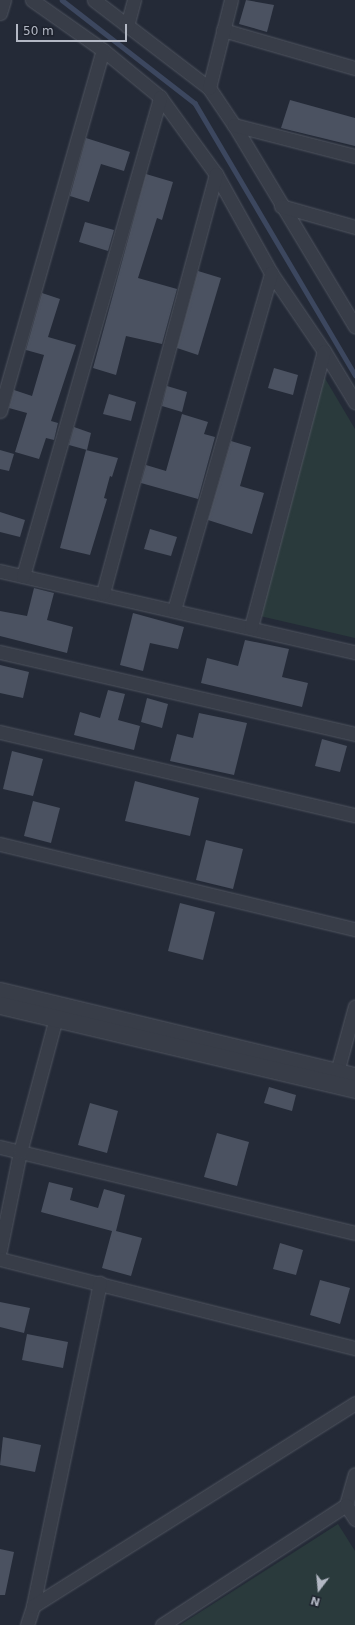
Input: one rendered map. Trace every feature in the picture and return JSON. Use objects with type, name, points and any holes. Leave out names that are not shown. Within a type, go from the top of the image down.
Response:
[{"type":"street","points":[[0,13],[4,0]]},
{"type":"street","points":[[32,0],[103,50],[160,97],[216,174],[271,272],[324,351],[355,402]]},
{"type":"street","points":[[94,0],[209,88],[234,125],[281,206],[355,326]]},
{"type":"street","points":[[127,26],[134,0]]},
{"type":"street","points":[[209,88],[231,0]]},
{"type":"street","points":[[223,30],[355,68]]},
{"type":"street","points":[[0,411],[103,50]]},
{"type":"street","points":[[23,576],[160,97]]},
{"type":"street","points":[[234,125],[355,156]]},
{"type":"street","points":[[103,593],[216,174]]},
{"type":"street","points":[[281,206],[355,227]]},
{"type":"street","points":[[174,610],[271,272]]},
{"type":"street","points":[[251,628],[324,351]]},
{"type":"street","points":[[0,571],[103,593],[355,652]]},
{"type":"street","points":[[0,652],[355,734]]},
{"type":"street","points":[[0,732],[355,816]]},
{"type":"street","points":[[0,844],[355,929]]},
{"type":"street","points":[[0,992],[355,1076]]},
{"type":"street","points":[[0,1004],[355,1090]]},
{"type":"street","points":[[337,1072],[355,1006]]},
{"type":"street","points":[[0,1250],[20,1152],[56,1018]]},
{"type":"street","points":[[0,1147],[355,1233]]},
{"type":"street","points":[[0,1259],[355,1348]]},
{"type":"street","points":[[27,1625],[34,1606],[100,1283]]},
{"type":"street","points":[[34,1606],[355,1403]]},
{"type":"street","points":[[162,1625],[346,1505],[355,1474]]},
{"type":"street","points":[[346,1505],[355,1519]]},
{"type":"shaded area","points":[[323,375],[355,429],[355,638],[260,616]]},
{"type":"shaded area","points":[[338,1524],[355,1551],[355,1625],[180,1625]]},
{"type":"building","points":[[246,0],[274,5],[267,32],[239,24]]},
{"type":"building","points":[[290,100],[355,118],[355,146],[281,128]]},
{"type":"building","points":[[86,138],[130,152],[124,171],[101,164],[89,202],[70,196]]},
{"type":"building","points":[[146,174],[173,182],[162,220],[157,218],[138,278],[177,289],[162,344],[126,336],[116,375],[93,368]]},
{"type":"building","points":[[85,222],[114,230],[108,251],[79,242]]},
{"type":"building","points":[[198,271],[221,278],[198,355],[177,348]]},
{"type":"building","points":[[42,293],[60,299],[48,337],[76,345],[51,421],[58,423],[54,440],[46,438],[39,459],[15,452],[27,413],[9,408],[14,390],[32,396],[44,355],[26,350]]},
{"type":"building","points":[[274,368],[298,375],[293,395],[268,388]]},
{"type":"building","points":[[167,386],[187,392],[182,412],[162,406]]},
{"type":"building","points":[[109,394],[136,402],[131,421],[103,414]]},
{"type":"building","points":[[182,414],[208,422],[204,434],[215,437],[198,499],[141,483],[146,465],[166,471]]},
{"type":"building","points":[[74,427],[91,433],[87,450],[69,445]]},
{"type":"building","points":[[231,441],[251,447],[240,486],[264,493],[252,534],[208,520]]},
{"type":"building","points":[[0,450],[14,454],[9,471],[0,469]]},
{"type":"building","points":[[86,450],[118,458],[112,477],[110,476],[104,498],[107,499],[90,555],[60,548]]},
{"type":"building","points":[[0,512],[25,520],[20,537],[0,532]]},
{"type":"building","points":[[150,529],[177,537],[171,556],[144,549]]},
{"type":"building","points":[[34,588],[54,593],[47,620],[73,627],[67,653],[0,636],[0,611],[27,616]]},
{"type":"building","points":[[133,613],[184,627],[178,649],[150,643],[143,671],[120,665]]},
{"type":"building","points":[[245,640],[289,649],[282,677],[308,683],[302,707],[201,683],[207,658],[238,666]]},
{"type":"building","points":[[0,665],[29,672],[23,698],[0,693]]},
{"type":"building","points":[[108,690],[125,694],[118,720],[140,726],[134,750],[74,735],[80,712],[100,718]]},
{"type":"building","points":[[147,698],[168,704],[162,728],[141,722]]},
{"type":"building","points":[[199,713],[247,723],[234,775],[170,761],[177,734],[193,738]]},
{"type":"building","points":[[322,739],[347,746],[340,772],[315,766]]},
{"type":"building","points":[[12,751],[43,759],[33,796],[3,789]]},
{"type":"building","points":[[135,781],[199,798],[190,836],[125,821]]},
{"type":"building","points":[[33,801],[60,808],[51,843],[24,836]]},
{"type":"building","points":[[206,840],[243,849],[233,889],[196,880]]},
{"type":"building","points":[[180,903],[215,912],[203,960],[168,951]]},
{"type":"building","points":[[269,1087],[296,1095],[292,1111],[264,1103]]},
{"type":"building","points":[[90,1103],[118,1111],[107,1153],[78,1145]]},
{"type":"building","points":[[217,1133],[249,1142],[237,1186],[204,1177]]},
{"type":"building","points":[[49,1182],[73,1188],[70,1200],[98,1208],[104,1189],[125,1195],[116,1231],[142,1238],[131,1276],[102,1268],[112,1231],[41,1212]]},
{"type":"building","points":[[280,1243],[303,1250],[296,1275],[273,1269]]},
{"type":"building","points":[[320,1280],[350,1288],[340,1324],[310,1315]]},
{"type":"building","points":[[0,1302],[30,1308],[24,1333],[0,1327]]},
{"type":"building","points":[[27,1334],[68,1342],[63,1368],[22,1360]]},
{"type":"building","points":[[3,1437],[41,1445],[35,1472],[0,1465]]},
{"type":"building","points":[[0,1549],[14,1552],[5,1595],[0,1595]]},
{"type":"waterway","points":[[62,0],[195,103],[355,375]]}]
